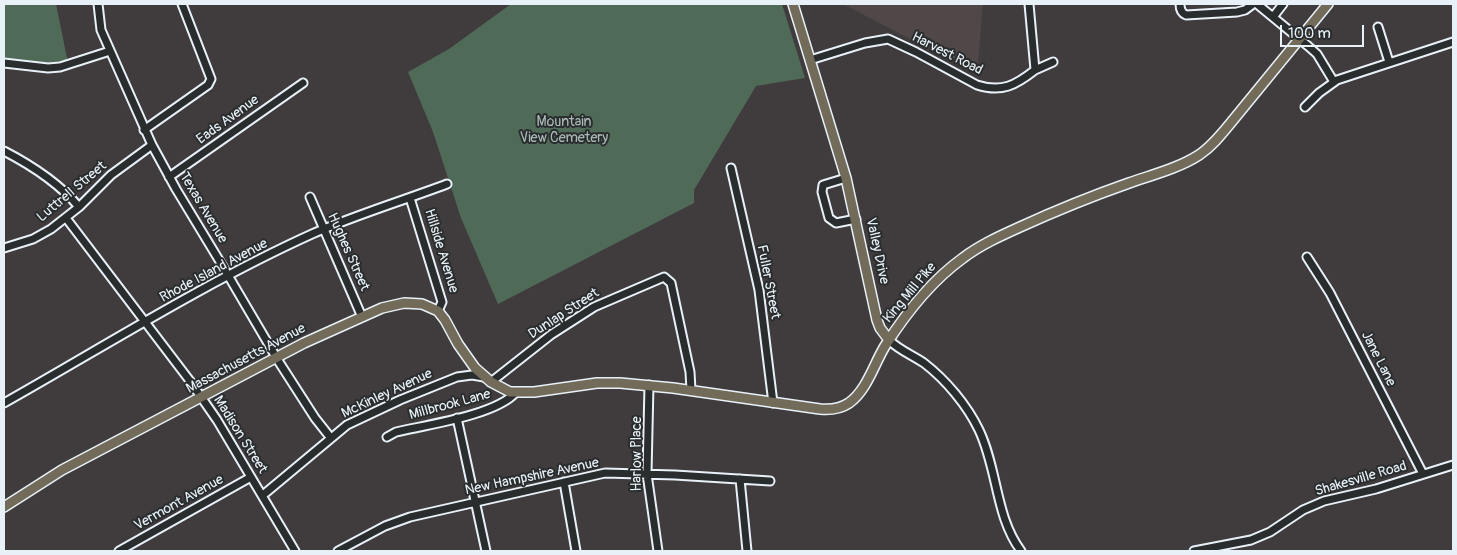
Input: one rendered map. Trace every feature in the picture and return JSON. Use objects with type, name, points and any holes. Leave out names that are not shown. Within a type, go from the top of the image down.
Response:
[{"type":"main road","name":"Valley Drive","points":[[793,4],[846,178],[877,320],[889,340]]},
{"type":"main road","name":"King Mill Pike","points":[[487,380],[506,390],[516,392],[534,392],[597,382],[620,382],[829,410],[842,407],[848,404],[861,391],[889,340],[913,306],[938,278],[964,256],[980,246],[1084,199],[1173,167],[1200,155],[1224,130],[1328,4]]},
{"type":"main road","name":"Massachusetts Avenue","points":[[4,508],[62,470],[276,358],[362,317],[382,308],[404,303],[422,304],[438,311]]},
{"type":"main road","points":[[438,311],[466,356],[487,380]]},
{"type":"street","name":"Texas Avenue","points":[[98,4],[101,30],[144,130],[169,177],[276,358],[296,390],[330,437]]},
{"type":"street","points":[[144,130],[208,85],[211,79],[182,4]]},
{"type":"street","points":[[1029,4],[1035,70]]},
{"type":"street","points":[[1180,4],[1183,14],[1191,15],[1237,12],[1255,4],[1300,38],[1317,54],[1334,82]]},
{"type":"street","points":[[1273,17],[1283,4]]},
{"type":"street","points":[[1378,27],[1388,62]]},
{"type":"street","name":"Harvest Road","points":[[810,60],[864,43],[888,39],[971,82],[987,88],[1001,88],[1019,82],[1035,70],[1053,62]]},
{"type":"street","points":[[1305,107],[1334,82],[1388,62],[1453,42]]},
{"type":"street","points":[[4,63],[48,68],[60,67],[110,51]]},
{"type":"street","name":"Eads Avenue","points":[[169,177],[303,83]]},
{"type":"street","name":"Luttrell Street","points":[[4,248],[33,239],[51,229],[79,207],[112,175],[152,145]]},
{"type":"street","points":[[4,151],[41,174],[79,207]]},
{"type":"street","name":"Fuller Street","points":[[731,168],[759,290],[773,403]]},
{"type":"street","points":[[846,178],[823,185],[822,192],[829,218],[836,223],[856,218]]},
{"type":"street","name":"Rhode Island Avenue","points":[[4,403],[146,322],[283,248],[324,229],[447,184]]},
{"type":"street","name":"Hughes Street","points":[[310,197],[362,317]]},
{"type":"street","name":"Hillside Avenue","points":[[410,198],[442,302],[438,311]]},
{"type":"street","name":"Madison Street","points":[[66,218],[202,398],[227,435],[295,551]]},
{"type":"street","name":"Jane Lane","points":[[1307,257],[1330,293],[1423,474]]},
{"type":"street","name":"Dunlap Street","points":[[487,380],[578,316],[612,298],[664,277],[671,283],[684,339],[691,390]]},
{"type":"street","name":"Valley Drive","points":[[889,340],[934,372],[953,391],[972,418],[985,446],[1005,524],[1021,551]]},
{"type":"street","name":"McKinley Avenue","points":[[263,496],[330,437],[364,416],[442,382],[464,376],[487,380]]},
{"type":"street","name":"Harlow Place","points":[[649,385],[647,474],[658,551]]},
{"type":"street","name":"Millbrook Lane","points":[[388,437],[396,432],[457,418],[498,406],[506,402],[516,392]]},
{"type":"street","points":[[457,418],[486,551]]},
{"type":"street","name":"Shakesville Road","points":[[1194,551],[1256,539],[1303,510],[1324,500],[1376,489],[1453,465]]},
{"type":"street","name":"New Hampshire Avenue","points":[[338,551],[398,520],[605,473],[770,481]]},
{"type":"street","name":"Vermont Avenue","points":[[119,551],[251,477]]},
{"type":"street","points":[[740,479],[747,551]]},
{"type":"street","points":[[564,482],[576,551]]},
{"type":"shaded area","points":[[843,4],[983,4],[977,75],[977,74]]},
{"type":"green space","points":[[4,4],[56,4],[68,63],[48,65],[4,58]]},
{"type":"green space","name":"Mountain View Cemetery","points":[[511,4],[782,4],[805,78],[756,86],[694,190],[694,203],[498,304],[461,218],[433,132],[408,72],[449,49]]}]
